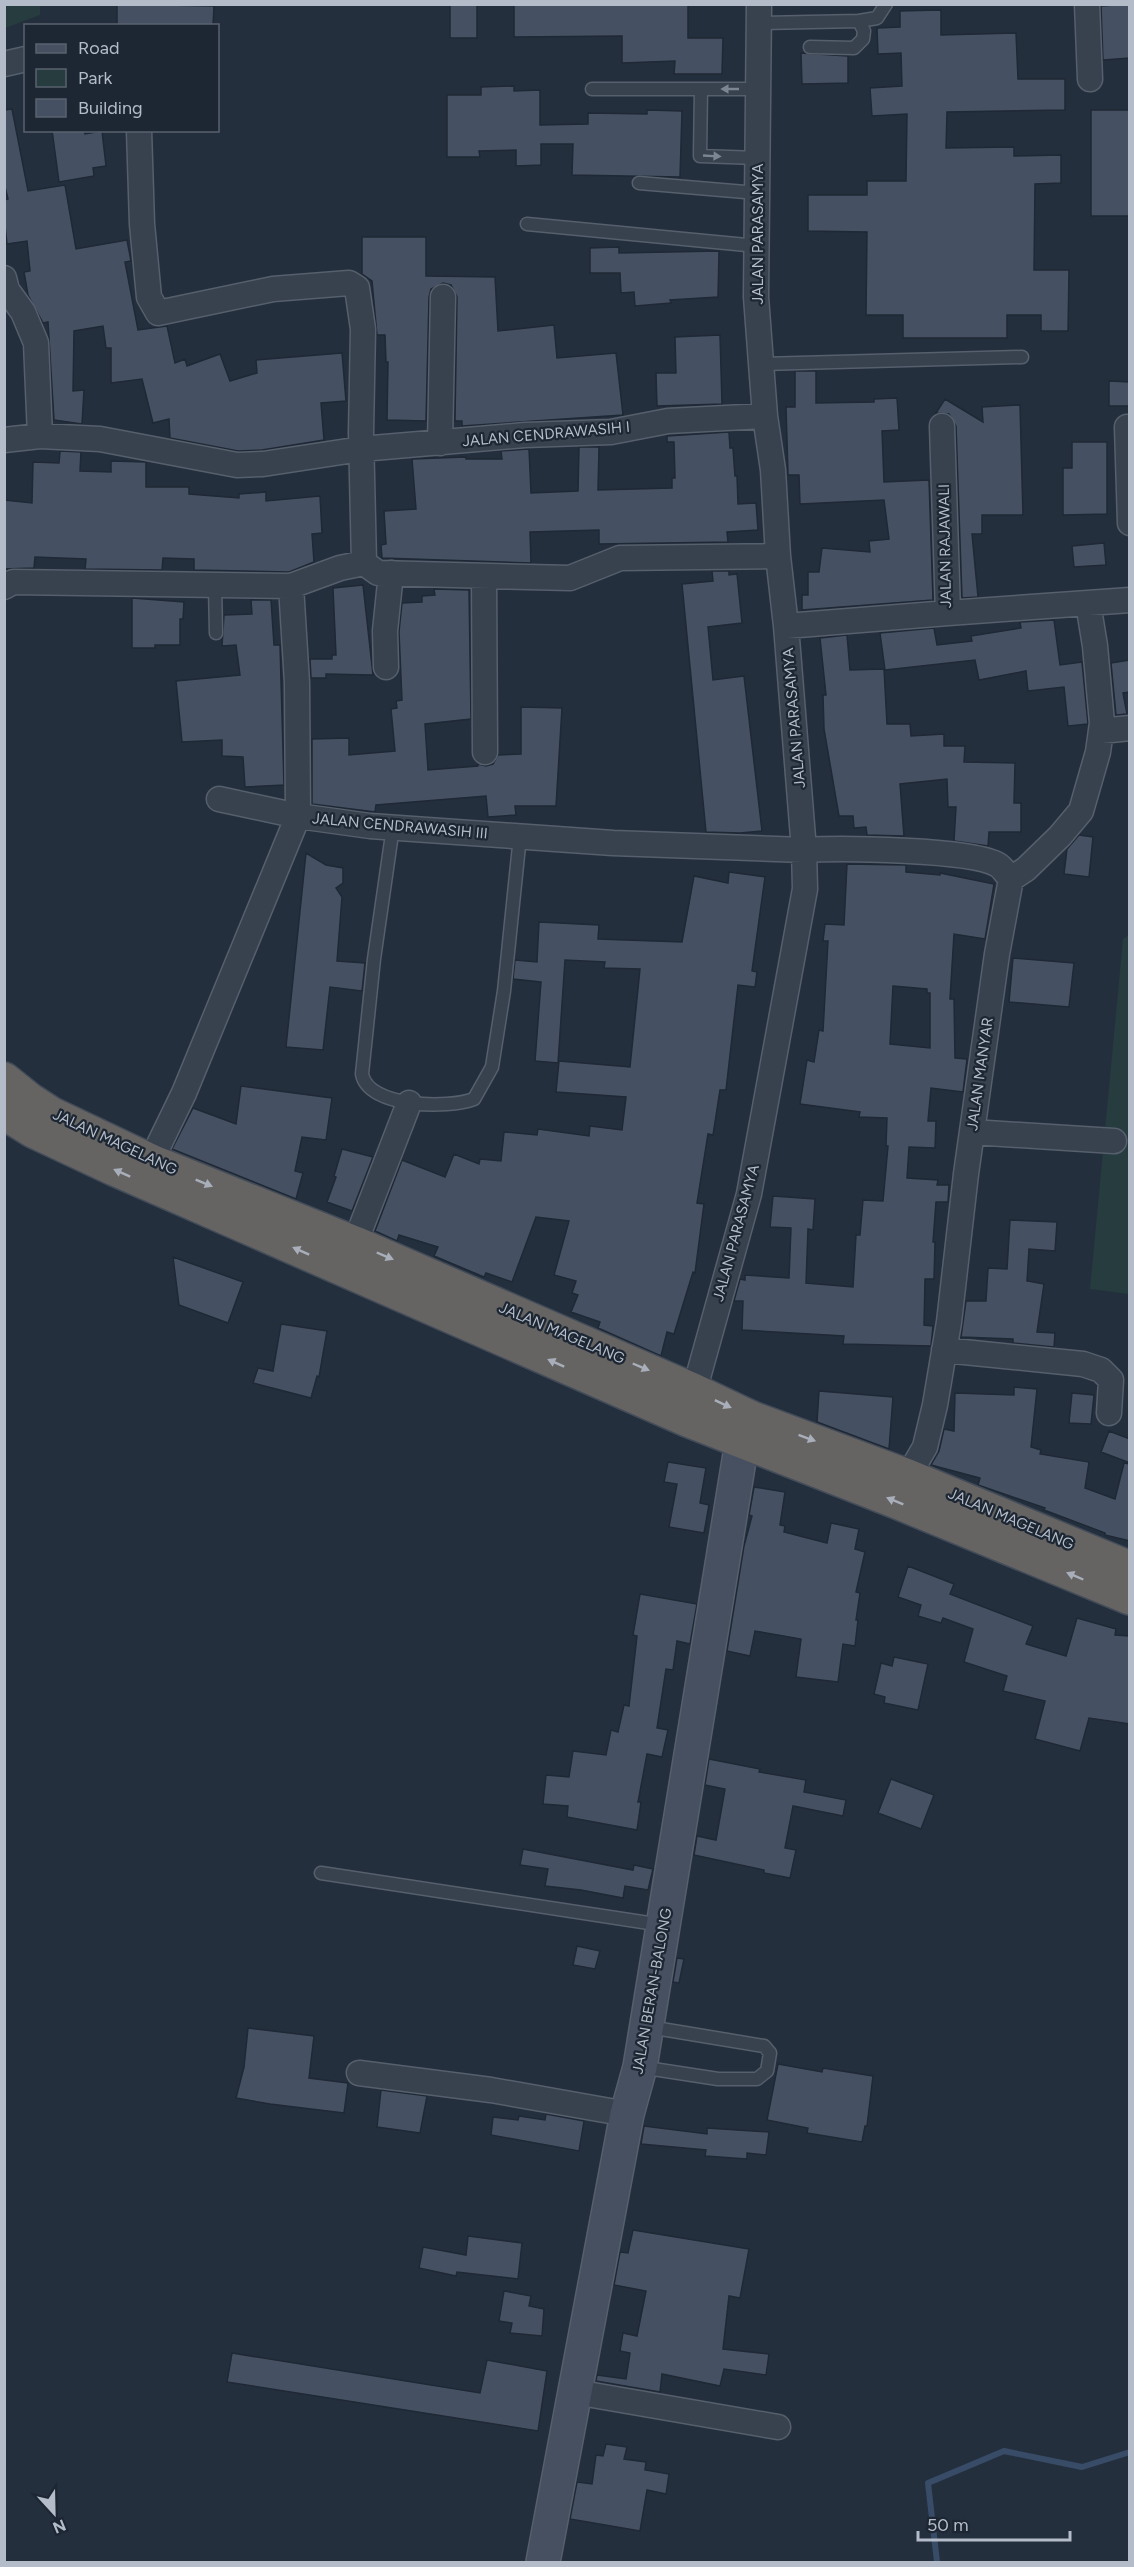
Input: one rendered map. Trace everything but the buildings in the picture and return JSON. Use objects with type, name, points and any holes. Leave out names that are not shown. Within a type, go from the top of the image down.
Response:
[{"type":"highway","name":"JALAN MAGELANG","points":[[4,1079],[52,1114],[151,1161],[355,1243],[690,1405]]},
{"type":"highway","name":"JALAN MAGELANG","points":[[4,1113],[33,1131],[114,1169],[690,1405],[899,1503],[1130,1598]]},
{"type":"highway","name":"JALAN MAGELANG","points":[[747,1430],[908,1476],[1130,1568]]},
{"type":"main road","name":"JALAN BERAN-BALONG","points":[[543,2562],[627,2114],[640,2067],[645,2026],[747,1430]]},
{"type":"street","points":[[1087,4],[1090,79]]},
{"type":"street","name":"JALAN PARASAMYA","points":[[690,1405],[749,1194],[805,889],[804,850],[786,626],[778,556],[773,470],[765,416],[756,297],[759,14]]},
{"type":"street","points":[[4,64],[24,59]]},
{"type":"street","points":[[139,132],[142,224],[149,297],[152,307],[158,314],[273,289],[350,284],[357,288],[363,328],[361,449],[364,563]]},
{"type":"street","points":[[4,278],[7,290],[23,312],[36,343],[40,436]]},
{"type":"street","points":[[440,443],[442,297]]},
{"type":"street","name":"JALAN CENDRAWASIH I","points":[[4,440],[40,436],[99,439],[237,465],[263,464],[361,449],[525,435],[611,432],[668,421],[765,416]]},
{"type":"street","name":"JALAN RAJAWALI","points":[[786,626],[948,613],[942,426]]},
{"type":"street","points":[[1127,427],[1130,523]]},
{"type":"street","points":[[4,588],[13,582],[291,586],[340,568],[364,563],[378,573],[570,578],[620,558],[778,556]]},
{"type":"street","points":[[386,667],[385,631],[391,573]]},
{"type":"street","points":[[484,576],[485,752]]},
{"type":"street","points":[[219,799],[298,816],[297,683],[291,586]]},
{"type":"street","points":[[948,613],[1130,600]]},
{"type":"street","points":[[804,850],[829,848],[969,856],[999,866],[1011,879],[1026,869],[1060,836],[1081,811],[1098,752],[1101,731],[1095,646],[1088,603]]},
{"type":"street","points":[[1101,731],[1130,728]]},
{"type":"street","name":"JALAN CENDRAWASIH III","points":[[151,1161],[184,1093],[298,816],[393,827],[613,843],[804,850]]},
{"type":"street","name":"JALAN MANYAR","points":[[908,1476],[925,1447],[944,1350],[997,954],[1011,879]]},
{"type":"street","points":[[355,1243],[409,1103]]},
{"type":"street","points":[[972,1132],[1114,1141]]},
{"type":"street","points":[[944,1350],[1083,1364],[1101,1370],[1111,1380],[1109,1413]]},
{"type":"street","points":[[359,2073],[491,2090],[627,2114]]},
{"type":"street","points":[[574,2392],[778,2427]]},
{"type":"lane","points":[[759,14],[859,21],[878,18],[886,4]]},
{"type":"lane","points":[[810,47],[854,48],[863,39],[864,31],[859,21]]},
{"type":"lane","points":[[592,89],[759,89]]},
{"type":"lane","points":[[701,89],[700,156],[758,158]]},
{"type":"lane","points":[[639,183],[757,193]]},
{"type":"lane","points":[[527,224],[757,246]]},
{"type":"lane","points":[[761,364],[1022,357]]},
{"type":"lane","points":[[215,586],[216,633]]},
{"type":"lane","points":[[393,827],[374,959],[362,1074],[363,1080],[373,1092],[409,1103],[453,1104],[474,1099],[482,1089],[492,1067],[504,991],[520,836]]},
{"type":"lane","points":[[321,1873],[663,1925]]},
{"type":"lane","points":[[640,2067],[718,2079],[757,2079],[767,2071],[770,2053],[764,2046],[645,2026]]},
{"type":"green space","points":[[4,5],[40,5],[40,15],[5,28]]},
{"type":"green space","points":[[1129,935],[1129,1294],[1090,1289],[1123,939]]},
{"type":"waterway","points":[[937,2562],[928,2483],[1004,2451],[1082,2467],[1130,2452]]}]
